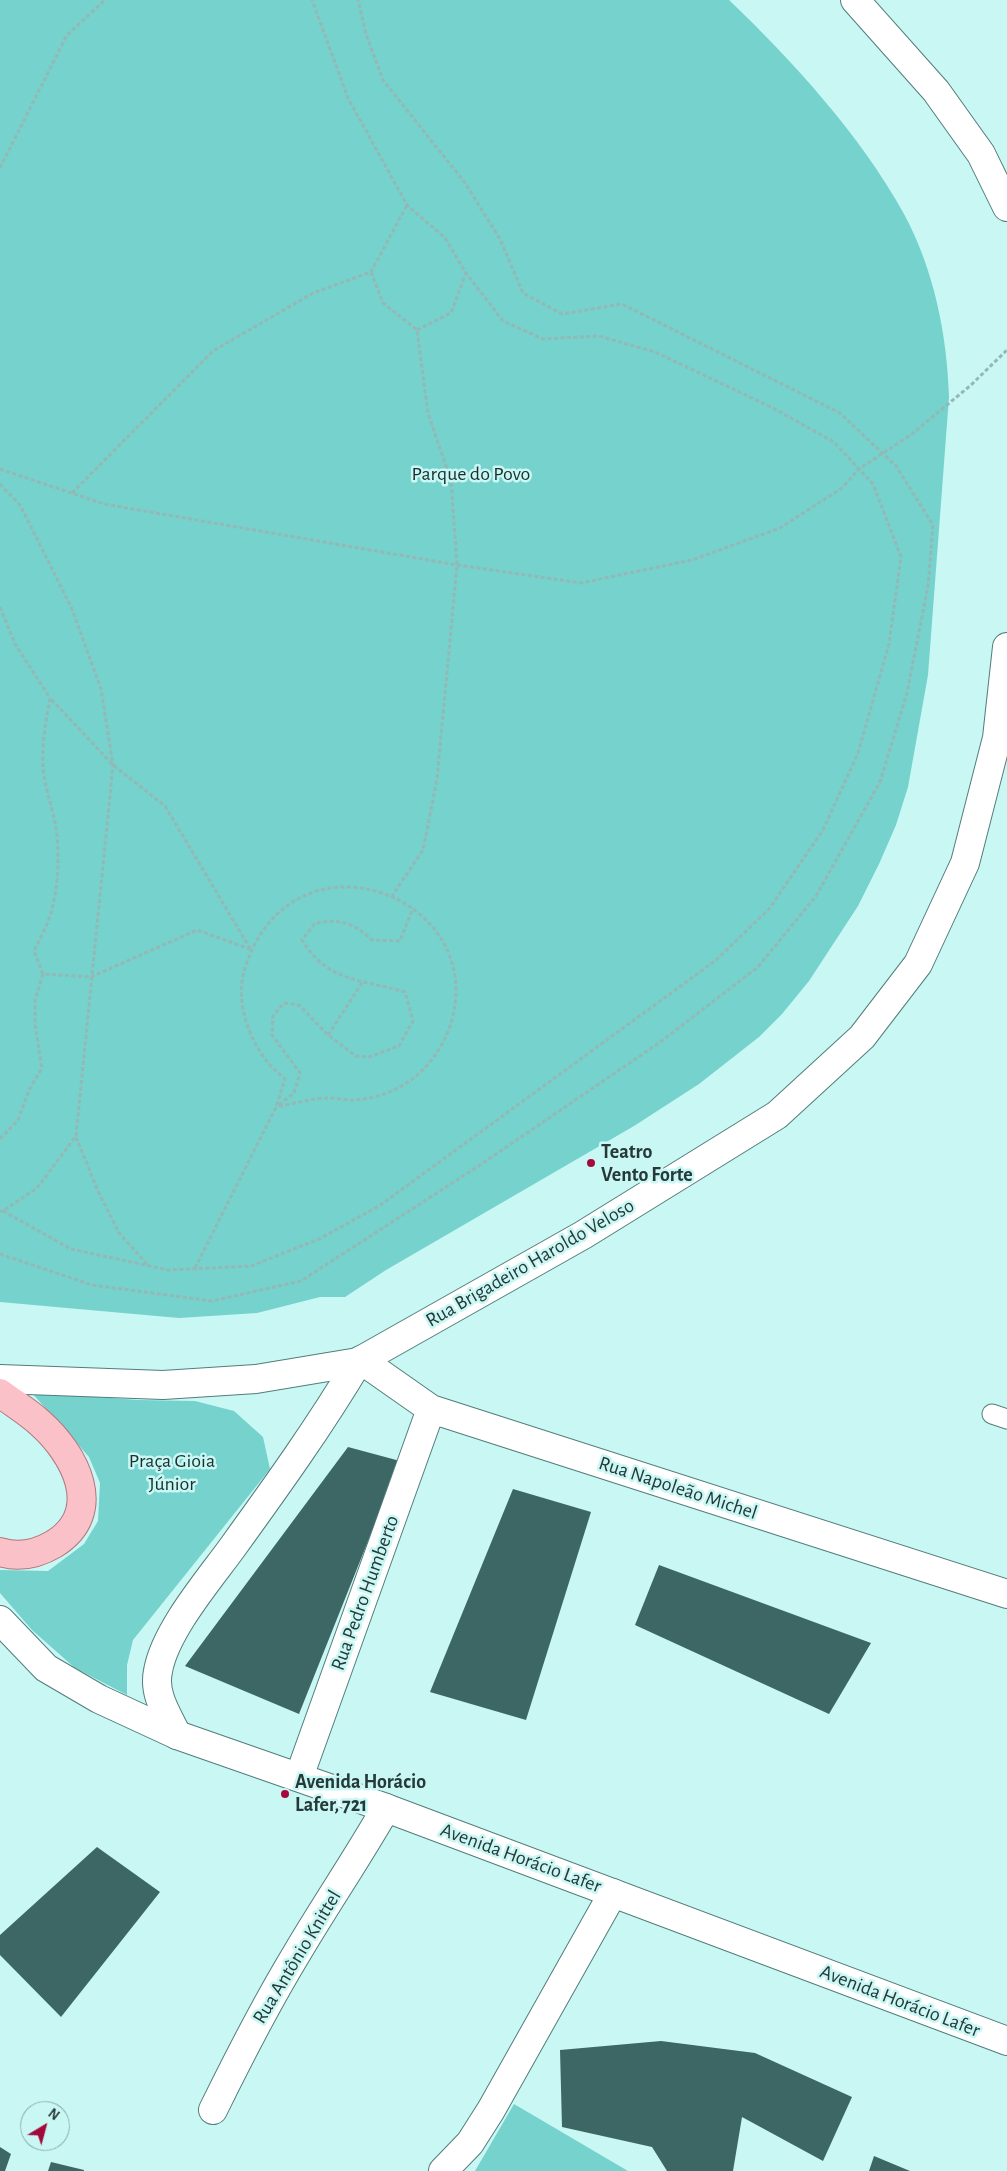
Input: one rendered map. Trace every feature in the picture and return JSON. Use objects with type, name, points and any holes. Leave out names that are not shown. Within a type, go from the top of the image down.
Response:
[{"type":"main road","points":[[0,1393],[40,1423],[65,1450],[76,1472],[83,1494],[81,1513],[77,1521],[72,1529],[57,1542],[41,1551],[21,1555],[0,1552]]},
{"type":"street","points":[[855,0],[936,91],[981,154],[1007,207]]},
{"type":"street","name":"Rua Brigadeiro Haroldo Veloso","points":[[0,1379],[163,1385],[256,1379],[359,1361],[583,1235],[777,1114],[862,1037],[918,964],[965,863],[997,738],[1007,646]]},
{"type":"street","points":[[177,1735],[159,1698],[157,1673],[163,1651],[192,1604],[306,1444],[359,1361]]},
{"type":"street","name":"Rua Napoleão Michel","points":[[359,1361],[431,1409],[1007,1594]]},
{"type":"street","name":"Rua Pedro Humberto","points":[[299,1778],[431,1409]]},
{"type":"street","name":"Avenida Horácio Lafer","points":[[0,1620],[46,1668],[99,1699],[177,1735],[386,1808],[1007,2041]]},
{"type":"street","name":"Rua Antônio Knittel","points":[[212,2110],[244,2046],[296,1954],[363,1849],[386,1808]]},
{"type":"street","points":[[443,2171],[470,2143],[491,2110],[613,1892]]},
{"type":"path","points":[[0,168],[67,35],[105,0]]},
{"type":"path","points":[[76,1136],[37,1188],[2,1211],[71,1249],[168,1270],[252,1266],[318,1239],[379,1206],[715,961],[770,909],[823,830],[858,753],[889,644],[901,557],[873,484],[834,442],[771,407],[655,352],[598,336],[543,339],[503,322],[466,273],[445,238],[407,205],[348,98],[312,0]]},
{"type":"path","points":[[0,1254],[92,1285],[212,1301],[301,1281],[477,1167],[659,1043],[758,967],[816,896],[880,782],[907,693],[928,586],[934,524],[896,466],[840,413],[622,304],[562,314],[523,293],[500,239],[465,183],[383,80],[366,34],[358,0]]},
{"type":"path","points":[[72,493],[212,351],[314,293],[371,272],[407,205]]},
{"type":"path","points":[[371,272],[382,303],[418,330],[428,414],[451,481],[457,565],[438,779],[423,850],[392,896]]},
{"type":"path","points":[[418,330],[451,313],[466,273]]},
{"type":"path","points":[[0,469],[104,504],[457,565],[581,583],[692,560],[780,528],[842,488],[859,469],[912,434],[970,385],[1007,350]]},
{"type":"path","points":[[0,484],[20,505],[72,609],[101,689],[112,764],[76,1136],[98,1191],[119,1233],[149,1266]]},
{"type":"path","points":[[0,607],[15,644],[50,698],[112,764],[165,806],[251,950]]},
{"type":"path","points":[[0,1139],[18,1120],[30,1090],[42,1068],[35,1025],[35,1000],[43,974],[34,951],[51,914],[56,888],[58,854],[55,821],[47,795],[43,767],[44,733],[50,698]]},
{"type":"path","points":[[196,1268],[276,1107],[285,1079],[267,1062],[254,1042],[245,1020],[242,996],[244,972],[251,950],[263,929],[280,911],[299,898],[322,889],[346,886],[369,888],[392,896],[413,908],[430,925],[444,944],[455,982],[454,1014],[446,1037],[435,1057],[418,1075],[398,1088],[376,1097],[352,1100],[328,1098],[276,1107]]},
{"type":"path","points":[[276,1107],[294,1093],[300,1072],[272,1036],[273,1016],[284,1003],[299,1005],[328,1035],[356,1056],[368,1057],[399,1046],[413,1021],[405,992],[362,983],[323,967],[310,954],[302,940],[314,924],[336,920],[359,928],[372,940],[400,940],[413,908]]},
{"type":"path","points":[[43,974],[91,977],[197,930],[251,950]]},
{"type":"path","points":[[328,1035],[362,983]]},
{"type":"green space","name":"Parque do Povo","points":[[0,0],[729,0],[801,74],[847,128],[868,157],[904,214],[931,280],[942,326],[949,397],[928,675],[908,787],[896,825],[858,906],[809,981],[782,1014],[759,1037],[699,1084],[634,1126],[386,1270],[345,1297],[320,1297],[257,1313],[179,1318],[0,1302]]},
{"type":"green space","name":"Praça Gioia Júnior","points":[[31,1392],[138,1400],[195,1401],[234,1411],[263,1437],[270,1469],[133,1640],[127,1665],[127,1695],[75,1668],[32,1630],[0,1593],[0,1570],[48,1571],[84,1544],[98,1521],[100,1483],[89,1457]]},
{"type":"green space","points":[[514,2104],[628,2171],[475,2171]]},
{"type":"building","points":[[348,1447],[400,1461],[299,1714],[185,1666]]},
{"type":"building","points":[[513,1489],[591,1512],[526,1720],[430,1692]]},
{"type":"building","points":[[659,1565],[871,1643],[829,1714],[635,1625]]},
{"type":"building","points":[[97,1847],[160,1892],[61,2017],[0,1955],[0,1935]]},
{"type":"building","points":[[661,2041],[755,2053],[852,2097],[823,2161],[742,2117],[733,2171],[667,2171],[652,2147],[562,2127],[560,2050]]},
{"type":"building","points":[[0,2147],[11,2154],[5,2171],[0,2171]]},
{"type":"building","points":[[874,2156],[910,2171],[869,2171]]},
{"type":"building","points":[[51,2162],[84,2170],[84,2171],[48,2171]]},
{"type":"place","name":"Teatro Vento Forte","points":[[591,1163]]},
{"type":"place","name":"Avenida Horácio Lafer, 721","points":[[285,1794]]}]
